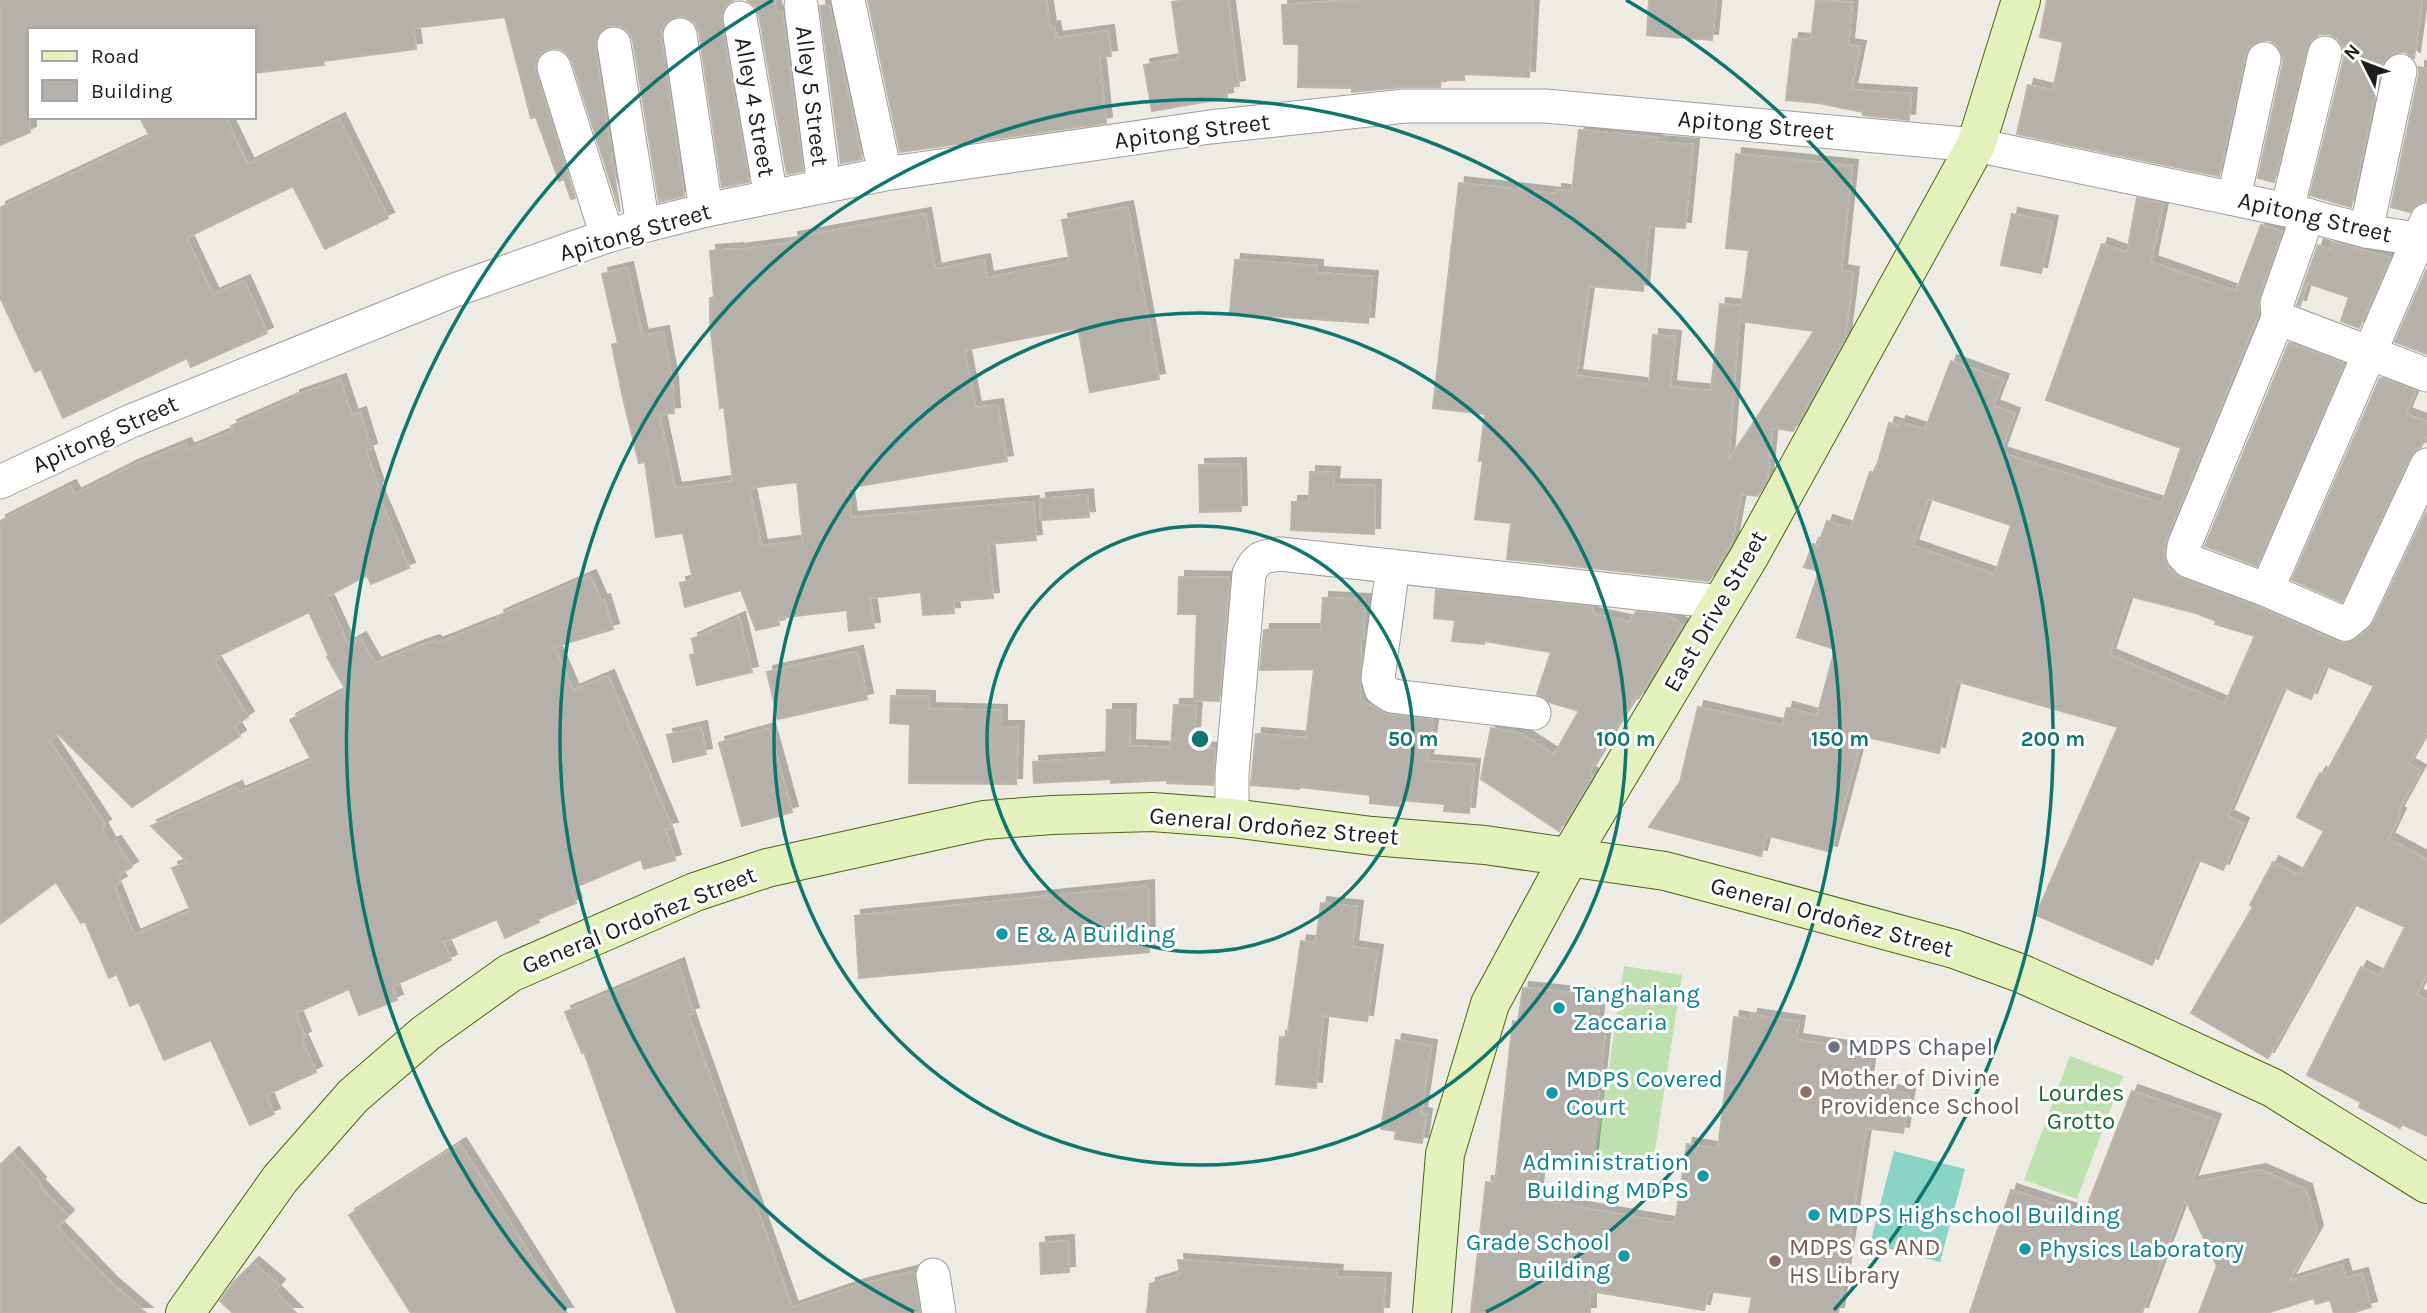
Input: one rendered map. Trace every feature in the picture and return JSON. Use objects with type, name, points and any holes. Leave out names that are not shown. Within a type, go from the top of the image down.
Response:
[{"type":"main road","name":"East Drive Street","points":[[1432,1313],[1446,1154],[1490,1004],[1570,856],[1750,555],[1976,145],[2021,0]]},
{"type":"main road","name":"General Ordoñez Street","points":[[194,1309],[280,1179],[353,1096],[426,1033],[510,973],[695,892],[767,868],[984,820],[1152,812],[1232,818],[1372,836],[1485,845],[1665,871],[1954,949],[2020,973],[2273,1088],[2427,1184]]},
{"type":"street","points":[[848,0],[885,174]]},
{"type":"street","name":"Alley 5 Street","points":[[801,6],[824,186]]},
{"type":"street","name":"Alley 4 Street","points":[[740,18],[771,197]]},
{"type":"street","points":[[680,35],[706,210]]},
{"type":"street","points":[[614,44],[643,226]]},
{"type":"street","points":[[2325,53],[2298,212],[2277,303],[2278,318],[2184,546],[2183,555],[2189,561],[2267,590],[2345,624],[2357,614],[2427,465]]},
{"type":"street","points":[[2234,198],[2264,59]]},
{"type":"street","points":[[554,67],[607,236]]},
{"type":"street","points":[[2366,231],[2400,71]]},
{"type":"street","name":"Apitong Street","points":[[0,482],[131,421],[452,291],[607,236],[643,226],[706,210],[885,174],[1210,127],[1405,106],[1545,106],[1976,145],[2298,212],[2366,231],[2424,234]]},
{"type":"street","points":[[2267,590],[2424,234]]},
{"type":"street","points":[[2278,318],[2427,375]]},
{"type":"street","points":[[1232,818],[1232,774],[1249,574],[1254,561],[1264,555],[1280,554],[1721,602]]},
{"type":"street","points":[[1393,566],[1378,678],[1381,689],[1392,696],[1534,713]]},
{"type":"street","points":[[933,1275],[939,1313]]},
{"type":"green space","points":[[1624,966],[1682,975],[1652,1170],[1595,1161]]},
{"type":"green space","name":"Lourdes Grotto","points":[[2070,1056],[2123,1076],[2077,1199],[2024,1180]]},
{"type":"shaded area","points":[[1894,1151],[1965,1169],[1940,1262],[1870,1244]]},
{"type":"building","points":[[0,0],[734,0],[722,11],[721,21],[749,182],[722,187],[699,32],[695,23],[686,17],[678,16],[662,27],[661,37],[684,196],[659,202],[633,40],[628,31],[612,25],[602,29],[596,38],[595,47],[620,212],[572,61],[566,52],[558,48],[548,49],[540,54],[535,62],[536,72],[575,198],[571,199],[564,179],[559,181],[536,117],[531,118],[505,17],[413,28],[416,49],[323,61],[324,65],[256,73],[256,28],[28,28],[30,132],[0,145]]},
{"type":"building","points":[[747,0],[774,0],[776,13],[782,12],[803,171],[787,174],[759,15],[755,6]]},
{"type":"building","points":[[868,0],[1046,0],[1050,28],[1054,27],[1056,38],[1108,31],[1111,56],[1099,57],[1106,123],[900,152]]},
{"type":"building","points":[[1228,0],[1239,86],[1226,88],[1227,98],[1152,111],[1144,65],[1180,59],[1172,2]]},
{"type":"building","points":[[1357,0],[1533,0],[1529,77],[1464,74],[1464,80],[1441,80],[1440,87],[1352,92],[1352,88],[1298,87],[1299,44],[1284,44],[1282,5]]},
{"type":"building","points":[[1649,0],[1716,0],[1712,40],[1647,35]]},
{"type":"building","points":[[1816,0],[1852,3],[1848,45],[1860,47],[1851,90],[1911,94],[1909,120],[1863,115],[1863,112],[1819,103],[1786,100],[1793,39],[1811,40]]},
{"type":"building","points":[[2047,0],[2422,0],[2414,58],[2405,52],[2395,53],[2386,58],[2381,67],[2351,207],[2310,195],[2344,58],[2343,47],[2338,39],[2329,34],[2320,34],[2312,39],[2307,48],[2274,182],[2258,178],[2283,63],[2282,54],[2277,45],[2269,40],[2259,41],[2249,47],[2219,176],[2017,134],[2028,85],[2053,91],[2063,42],[2040,37]]},
{"type":"building","points":[[829,5],[862,159],[841,163],[820,6]]},
{"type":"building","points":[[2419,67],[2427,69],[2427,201],[2416,204],[2410,212],[2391,207]]},
{"type":"building","points":[[141,119],[226,119],[248,165],[339,119],[388,218],[325,249],[293,186],[186,238],[213,295],[244,281],[267,333],[191,367],[187,358],[63,418],[41,369],[35,372],[0,297],[0,208],[150,137]]},
{"type":"building","points":[[1579,130],[1657,138],[1656,142],[1693,145],[1685,228],[1649,226],[1643,291],[1589,286],[1576,376],[1649,385],[1653,335],[1675,337],[1670,387],[1711,391],[1720,304],[1740,306],[1728,461],[1814,331],[1740,321],[1749,250],[1726,248],[1736,154],[1852,166],[1841,271],[1853,273],[1845,338],[1793,431],[1772,428],[1767,480],[1758,496],[1741,494],[1732,542],[1709,581],[1507,559],[1511,523],[1475,519],[1483,461],[1479,461],[1485,414],[1433,408],[1459,183],[1556,194],[1556,190],[1572,192]]},
{"type":"building","points":[[2137,198],[2163,204],[2151,262],[2236,292],[2261,225],[2282,232],[2259,297],[2258,315],[2166,539],[2164,553],[2169,569],[2182,579],[2260,608],[2337,642],[2348,643],[2357,639],[2374,622],[2427,510],[2427,731],[2408,764],[2420,771],[2397,813],[2400,814],[2388,839],[2427,860],[2427,973],[2416,995],[2427,1000],[2427,1136],[2402,1124],[2400,1128],[2359,1107],[2361,1102],[2307,1075],[2361,967],[2380,977],[2405,927],[2354,904],[2268,1058],[2191,1013],[2253,907],[2250,905],[2273,862],[2299,876],[2324,831],[2297,817],[2320,773],[2325,775],[2374,686],[2325,665],[2311,699],[2283,687],[2227,816],[2243,824],[2223,870],[2197,859],[2152,965],[2036,915],[2118,727],[1956,681],[1939,753],[1862,736],[1831,852],[1766,835],[1761,856],[1649,827],[1680,782],[1698,707],[1782,726],[1787,708],[1817,716],[1835,649],[1797,637],[1819,571],[1804,567],[1813,544],[1818,546],[1827,521],[1851,529],[1870,472],[1875,473],[1889,423],[1899,426],[1900,422],[1925,430],[1951,361],[2003,380],[1993,406],[2014,414],[2000,453],[2162,504],[2181,448],[2046,400],[2102,244],[2127,253]],"holes":[[[1928,498],[2011,525],[1995,575],[1912,546]],[[2129,596],[2196,613],[2216,621],[2215,624],[2255,636],[2225,704],[2109,655]]]},
{"type":"building","points":[[1127,207],[1159,379],[1090,392],[1078,328],[964,350],[975,408],[997,405],[1007,461],[847,488],[851,518],[1033,502],[1036,540],[988,544],[993,598],[953,601],[954,613],[923,615],[921,592],[870,598],[874,628],[849,631],[847,610],[778,618],[779,625],[756,630],[741,590],[685,607],[680,583],[693,580],[683,533],[656,537],[645,462],[639,463],[612,345],[618,343],[602,274],[627,268],[642,336],[663,332],[672,382],[674,413],[659,414],[675,489],[733,481],[724,407],[720,408],[710,323],[710,298],[714,297],[710,251],[793,243],[792,238],[925,214],[935,270],[984,260],[987,278],[1070,262],[1062,220]],"holes":[[[797,482],[803,541],[761,546],[749,488]]]},
{"type":"building","points":[[2012,214],[2052,222],[2041,273],[2001,265]]},
{"type":"building","points":[[2333,242],[2390,258],[2359,328],[2341,321],[2349,297],[2307,283],[2300,306],[2297,305],[2318,245],[2331,250]]},
{"type":"building","points":[[1235,260],[1317,266],[1317,273],[1372,277],[1368,323],[1230,313]]},
{"type":"building","points":[[2427,269],[2427,354],[2395,342]]},
{"type":"building","points":[[2289,343],[2344,364],[2257,566],[2205,546]]},
{"type":"building","points":[[2380,378],[2415,391],[2405,414],[2427,422],[2427,432],[2421,447],[2410,457],[2342,602],[2292,580]]},
{"type":"building","points":[[340,380],[352,416],[360,413],[371,449],[366,451],[378,487],[375,488],[409,568],[371,584],[367,575],[326,597],[348,645],[360,638],[375,664],[499,619],[498,616],[590,576],[601,601],[604,600],[613,629],[554,647],[573,691],[608,676],[672,828],[665,829],[675,860],[644,869],[641,859],[571,889],[576,903],[537,919],[539,922],[505,938],[497,919],[443,942],[451,960],[392,986],[397,1000],[359,1015],[349,989],[295,1013],[305,1037],[301,1039],[316,1072],[266,1095],[274,1114],[250,1125],[211,1040],[164,1060],[139,1002],[130,1006],[117,974],[109,978],[85,921],[81,923],[56,882],[0,924],[0,521],[70,486],[75,495],[132,466],[185,444],[188,450],[233,431],[231,426],[295,398],[294,396]],"holes":[[[309,612],[329,656],[327,657],[346,690],[290,720],[312,761],[239,793],[236,787],[151,826],[188,862],[172,868],[191,911],[134,936],[114,886],[121,882],[117,876],[132,867],[115,842],[110,844],[101,828],[105,825],[49,740],[57,733],[132,807],[240,736],[234,726],[248,717],[214,661],[218,656]]]},
{"type":"building","points":[[1240,464],[1241,511],[1200,512],[1199,465]]},
{"type":"building","points":[[1310,472],[1334,473],[1333,485],[1375,486],[1374,534],[1291,530],[1292,502],[1309,502]]},
{"type":"building","points":[[1087,495],[1089,517],[1041,520],[1040,499]]},
{"type":"building","points":[[1179,577],[1229,578],[1219,701],[1194,700],[1197,614],[1178,614]]},
{"type":"building","points":[[1436,590],[1593,607],[1592,614],[1630,622],[1636,612],[1667,615],[1682,625],[1638,699],[1635,697],[1614,730],[1589,772],[1593,775],[1559,831],[1481,779],[1491,728],[1523,735],[1554,755],[1579,711],[1549,702],[1537,694],[1551,652],[1484,641],[1484,644],[1452,641],[1455,620],[1434,618]]},
{"type":"building","points":[[1323,598],[1365,600],[1363,639],[1360,639],[1361,701],[1389,715],[1433,720],[1427,761],[1474,765],[1469,813],[1444,811],[1445,804],[1400,800],[1399,806],[1370,803],[1370,795],[1251,785],[1256,734],[1306,738],[1314,669],[1260,670],[1264,630],[1321,630]]},
{"type":"building","points":[[739,618],[752,672],[697,685],[690,655],[695,654],[692,639]]},
{"type":"building","points":[[857,652],[867,699],[778,719],[767,672]]},
{"type":"building","points":[[891,696],[929,697],[929,709],[1001,711],[1001,727],[1018,727],[1016,784],[909,783],[910,724],[890,723]]},
{"type":"building","points":[[1174,705],[1196,705],[1193,748],[1215,749],[1213,785],[1167,783],[1167,780],[1111,783],[1111,779],[1034,783],[1033,762],[1106,758],[1107,710],[1130,710],[1129,746],[1171,748]]},
{"type":"building","points":[[701,727],[706,754],[673,762],[667,735]]},
{"type":"building","points":[[769,729],[792,812],[742,826],[719,743]]},
{"type":"building","name":"E & A Building","points":[[1148,886],[1149,952],[859,978],[855,916]]},
{"type":"building","points":[[1321,903],[1357,907],[1352,947],[1377,951],[1367,1021],[1323,1015],[1316,1088],[1276,1084],[1280,1037],[1287,1038],[1301,941],[1316,943]]},
{"type":"building","points":[[678,964],[693,1013],[688,1015],[792,1308],[859,1285],[915,1271],[920,1313],[677,1313],[584,1052],[582,1053],[565,1012]]},
{"type":"building","points":[[1523,988],[1600,996],[1596,1030],[1605,1031],[1591,1164],[1540,1159],[1536,1200],[1675,1224],[1687,1144],[1718,1149],[1734,1017],[1751,1020],[1752,1015],[1799,1022],[1796,1040],[1871,1051],[1866,1087],[1909,1094],[1903,1133],[1866,1128],[1838,1313],[1749,1313],[1752,1297],[1708,1291],[1704,1310],[1590,1291],[1590,1313],[1471,1313],[1486,1182],[1495,1183],[1513,1021],[1518,1022]]},
{"type":"building","points":[[1396,1040],[1431,1046],[1421,1114],[1426,1115],[1422,1143],[1395,1139],[1396,1131],[1381,1129]]},
{"type":"building","points":[[2132,1091],[2215,1120],[2191,1183],[2260,1170],[2306,1190],[2317,1231],[2288,1282],[2342,1265],[2346,1278],[2362,1274],[2371,1307],[2352,1313],[2334,1313],[2330,1300],[2316,1304],[2314,1298],[2267,1313],[2199,1313],[2217,1266],[2185,1198],[2142,1313],[1970,1313],[2011,1190],[2084,1214]]},
{"type":"building","points":[[460,1144],[567,1313],[411,1313],[349,1215]]},
{"type":"building","points":[[13,1153],[40,1183],[38,1185],[68,1216],[57,1227],[112,1284],[146,1313],[0,1313],[0,1165]]},
{"type":"building","points":[[1068,1241],[1069,1272],[1041,1274],[1040,1243]]},
{"type":"building","points":[[1178,1260],[1337,1271],[1336,1277],[1385,1279],[1383,1313],[1147,1313],[1150,1284],[1180,1275]]},
{"type":"building","points":[[253,1263],[279,1285],[274,1291],[296,1313],[233,1313],[220,1301]]},
{"type":"place","name":"E & A Building","points":[[1002,934]]},
{"type":"place","name":"Tanghalang Zaccaria","points":[[1559,1008]]},
{"type":"place","name":"MDPS Chapel","points":[[1834,1047]]},
{"type":"place","name":"Mother of Divine Providence School","points":[[1806,1092]]},
{"type":"place","name":"MDPS Covered Court","points":[[1552,1093]]},
{"type":"place","name":"Administration Building MDPS","points":[[1703,1176]]},
{"type":"place","name":"MDPS Highschool Building","points":[[1814,1215]]},
{"type":"place","name":"Physics Laboratory","points":[[2025,1249]]},
{"type":"place","name":"Grade School Building","points":[[1624,1256]]},
{"type":"place","name":"MDPS GS AND HS Library","points":[[1775,1261]]}]
